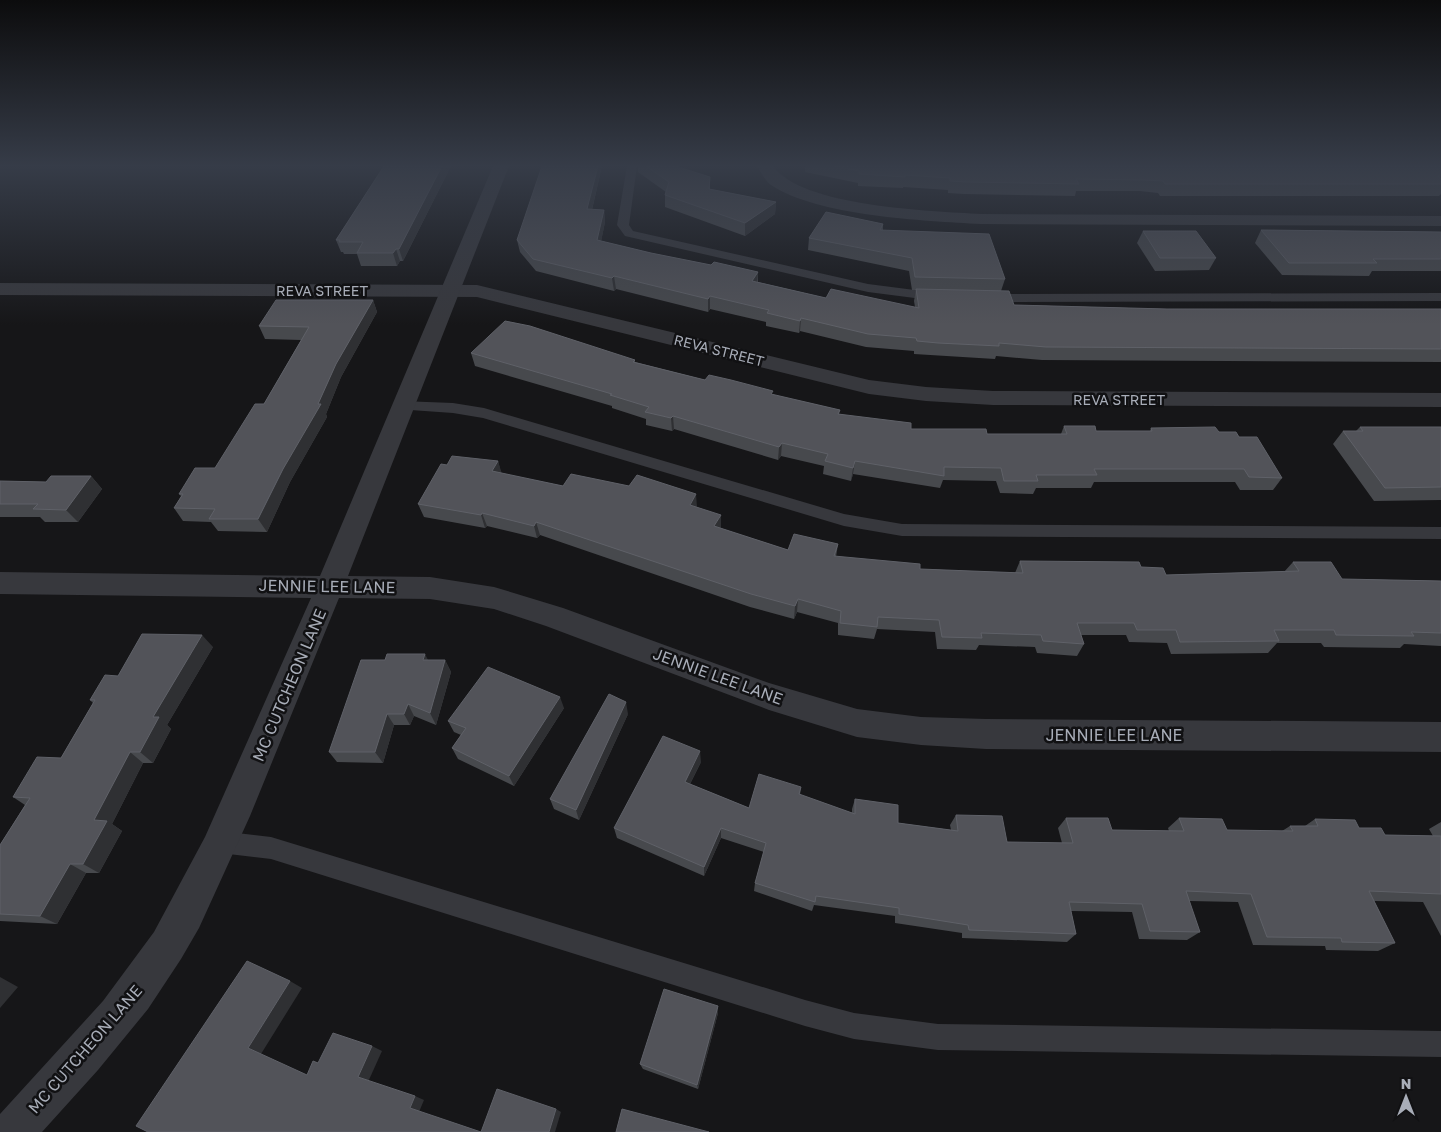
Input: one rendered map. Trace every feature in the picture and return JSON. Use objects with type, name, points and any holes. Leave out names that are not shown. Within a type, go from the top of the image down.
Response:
[{"type":"street","name":"MC CUTCHEON LANE","points":[[13,1132],[103,1033],[150,973],[184,915],[220,842],[332,586],[401,406],[478,219]]},
{"type":"street","points":[[987,219],[1441,220]]},
{"type":"street","name":"REVA STREET","points":[[0,289],[477,291],[869,386],[926,394],[1003,398],[1441,400]]},
{"type":"street","name":"JENNIE LEE LANE","points":[[0,583],[430,588],[494,598],[553,616],[769,696],[857,723],[921,731],[986,734],[1441,737]]},
{"type":"lane","points":[[624,219],[623,225],[629,234],[868,288],[949,298]]},
{"type":"lane","points":[[978,298],[1441,298]]},
{"type":"lane","points":[[401,406],[453,408],[484,413],[844,520],[902,530],[1441,533]]},
{"type":"lane","points":[[220,842],[271,848],[795,1010],[854,1026],[938,1037],[1441,1044]]},
{"type":"building","points":[[350,219],[415,219],[399,249],[396,249],[393,253],[357,253],[363,242],[339,242],[340,240],[336,240]]},
{"type":"building","points":[[524,219],[602,219],[597,240],[711,265],[714,262],[758,272],[752,281],[826,298],[831,289],[919,308],[916,289],[1009,291],[1014,305],[1167,309],[1441,309],[1441,349],[1046,347],[999,343],[999,346],[917,341],[916,338],[868,334],[801,318],[800,321],[767,313],[769,310],[710,296],[708,299],[533,259],[517,240]]},
{"type":"building","points":[[733,219],[751,219],[745,223]]},
{"type":"building","points":[[822,219],[858,219],[883,224],[880,230],[989,234],[1005,279],[915,277],[912,258],[809,238]]},
{"type":"building","points":[[1261,230],[1441,232],[1441,259],[1373,259],[1377,263],[1289,263]]},
{"type":"building","points":[[1143,231],[1196,231],[1216,258],[1160,258]]},
{"type":"building","points":[[276,300],[373,300],[336,364],[318,404],[321,404],[283,469],[258,519],[209,519],[215,509],[174,508],[183,494],[179,494],[195,468],[215,468],[255,404],[264,404],[309,327],[259,326]]},
{"type":"building","points":[[505,321],[530,326],[635,360],[633,362],[705,380],[709,375],[731,380],[773,391],[771,394],[840,410],[838,414],[911,423],[911,429],[986,429],[987,434],[1067,434],[1064,426],[1095,426],[1096,431],[1152,431],[1151,428],[1215,427],[1219,432],[1236,432],[1239,437],[1257,437],[1282,478],[1249,477],[1244,469],[1094,469],[1097,475],[1036,475],[1038,481],[1004,481],[1001,468],[944,467],[944,476],[855,461],[853,468],[825,461],[828,454],[782,443],[779,447],[673,416],[671,418],[645,412],[649,407],[610,395],[612,394],[471,353]]},
{"type":"building","points":[[1360,427],[1441,427],[1441,487],[1385,488],[1343,431],[1363,431]]},
{"type":"building","points":[[452,456],[498,461],[492,471],[563,486],[571,474],[629,486],[637,475],[696,494],[690,505],[721,515],[714,526],[788,550],[794,534],[838,544],[834,556],[920,564],[920,569],[1023,573],[1020,561],[1139,562],[1141,567],[1163,568],[1166,575],[1299,571],[1293,562],[1331,562],[1342,579],[1441,581],[1441,633],[1411,632],[1414,636],[1336,635],[1334,630],[1274,630],[1279,641],[1180,642],[1176,630],[1137,630],[1134,623],[1077,623],[1084,644],[1043,641],[1041,635],[981,633],[982,638],[942,637],[939,620],[878,617],[877,627],[840,623],[841,611],[798,599],[795,606],[751,594],[536,522],[534,526],[482,513],[481,515],[418,504],[441,464],[447,465]]},
{"type":"building","points":[[51,476],[91,476],[66,510],[33,509],[38,504],[0,504],[0,481],[46,482]]},
{"type":"building","points":[[142,634],[202,635],[153,717],[159,717],[140,752],[130,752],[94,820],[107,821],[83,864],[70,864],[40,916],[0,914],[0,845],[30,798],[13,797],[37,757],[61,758],[95,700],[90,700],[105,675],[118,676]]},
{"type":"building","points":[[387,654],[425,654],[423,660],[445,660],[430,713],[408,704],[404,714],[387,714],[375,752],[329,752],[361,660],[385,660]]},
{"type":"building","points":[[488,667],[560,697],[509,776],[452,748],[466,728],[448,721]]},
{"type":"building","points":[[609,694],[626,702],[576,810],[550,799]]},
{"type":"building","points":[[663,736],[700,751],[685,782],[749,808],[759,774],[801,787],[799,794],[855,814],[855,799],[898,805],[898,823],[958,831],[956,815],[1002,816],[1007,842],[1073,843],[1066,818],[1108,818],[1112,830],[1184,831],[1179,818],[1222,819],[1227,830],[1293,831],[1290,826],[1318,826],[1315,819],[1355,820],[1359,828],[1381,828],[1385,835],[1441,836],[1441,894],[1369,891],[1395,943],[1342,942],[1341,938],[1267,937],[1251,894],[1186,891],[1200,932],[1150,931],[1142,904],[1069,902],[1076,934],[969,930],[968,925],[899,914],[899,908],[816,896],[815,902],[755,883],[766,843],[721,828],[704,867],[614,828]]},
{"type":"building","points":[[247,961],[290,981],[248,1048],[307,1075],[313,1061],[318,1063],[333,1033],[372,1046],[358,1077],[415,1096],[410,1108],[481,1132],[148,1132],[136,1126]]},
{"type":"building","points":[[664,989],[718,1006],[697,1085],[640,1064]]},
{"type":"building","points":[[497,1089],[556,1109],[549,1132],[481,1132]]},
{"type":"building","points":[[622,1109],[709,1132],[616,1132]]}]
